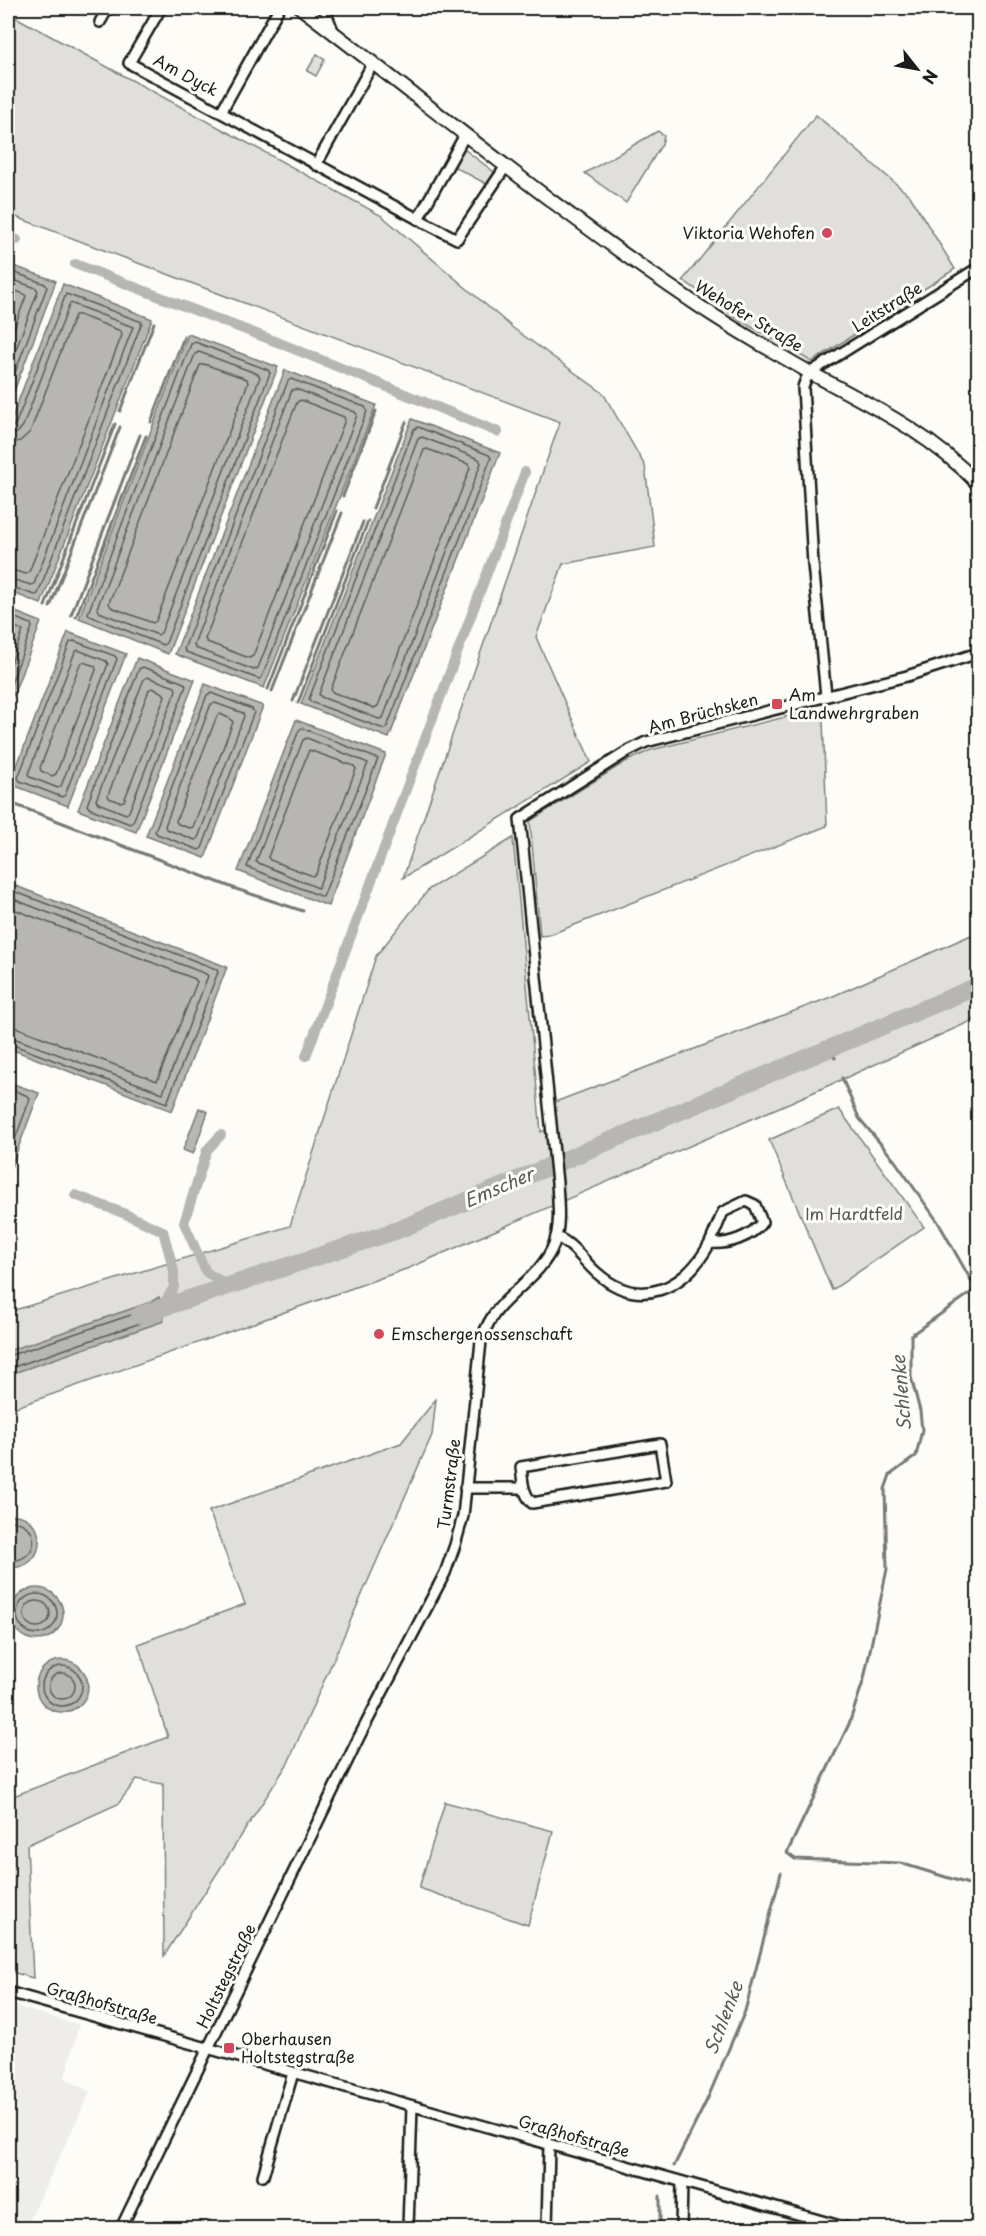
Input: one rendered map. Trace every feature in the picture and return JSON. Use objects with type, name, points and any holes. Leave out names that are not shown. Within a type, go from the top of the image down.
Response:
[{"type":"main road","points":[[301,8],[507,166]]},
{"type":"main road","name":"Wehofer Straße","points":[[507,166],[693,302],[811,372],[902,422],[952,458],[978,484]]},
{"type":"street","points":[[100,22],[108,8]]},
{"type":"street","name":"Am Dyck","points":[[161,8],[129,63],[457,239],[507,166]]},
{"type":"street","name":"Am Dyck","points":[[220,112],[279,8]]},
{"type":"street","points":[[324,8],[334,33]]},
{"type":"street","points":[[316,165],[373,63]]},
{"type":"street","points":[[418,219],[465,135]]},
{"type":"street","name":"Leitstraße","points":[[811,372],[978,268]]},
{"type":"street","points":[[811,372],[803,387],[813,564],[826,696]]},
{"type":"street","name":"Am Brüchsken","points":[[556,1237],[559,1221],[553,1136],[520,819],[619,756],[646,742],[907,676],[978,653]]},
{"type":"street","points":[[556,1237],[565,1240],[597,1273],[613,1285],[639,1293],[658,1291],[674,1284],[697,1264],[710,1243],[723,1212],[746,1201],[755,1205],[762,1222],[756,1231],[722,1245],[710,1243]]},
{"type":"street","name":"Turmstraße","points":[[359,1737],[445,1573],[455,1545],[463,1516],[481,1341],[486,1327],[497,1310],[538,1269],[548,1256],[556,1237]]},
{"type":"street","points":[[660,1444],[666,1481],[532,1503],[526,1497],[523,1488],[521,1467],[660,1444]]},
{"type":"street","points":[[465,1488],[523,1488]]},
{"type":"street","name":"Holtstegstraße","points":[[121,2229],[359,1737]]},
{"type":"street","name":"Graßhofstraße","points":[[8,1992],[847,2229]]},
{"type":"street","points":[[263,2176],[293,2073]]},
{"type":"street","points":[[408,2229],[412,2106]]},
{"type":"street","points":[[547,2229],[549,2145]]},
{"type":"street","points":[[681,2229],[682,2183]]},
{"type":"shaded area","points":[[8,2004],[79,2025],[65,2078],[90,2092],[26,2228],[8,2226]]},
{"type":"green space","points":[[8,13],[382,216],[513,328],[603,393],[645,466],[655,547],[563,564],[536,637],[591,762],[403,878],[560,422],[8,214]]},
{"type":"green space","points":[[317,54],[325,59],[316,76],[307,71]]},
{"type":"green space","name":"Viktoria Wehofen","points":[[816,115],[910,196],[955,269],[812,362],[736,318],[683,280]]},
{"type":"green space","points":[[658,131],[664,136],[662,144],[626,203],[585,173]]},
{"type":"green space","points":[[464,149],[498,175],[490,186],[453,166]]},
{"type":"green space","points":[[818,709],[823,720],[827,826],[549,935],[540,936],[530,821],[625,762],[651,750]]},
{"type":"green space","points":[[513,838],[541,1132],[557,1126],[555,1102],[831,997],[978,932],[978,1018],[409,1268],[8,1410],[8,1312],[290,1226],[376,956],[429,889]]},
{"type":"green space","name":"Im Hardtfeld","points":[[839,1109],[924,1227],[832,1290],[769,1140]]},
{"type":"green space","points":[[436,1399],[432,1435],[288,1763],[164,1956],[163,1784],[137,1779],[118,1804],[27,1845],[33,1978],[8,1971],[8,1798],[168,1737],[138,1644],[245,1604],[209,1511],[401,1443]]},
{"type":"green space","points":[[445,1802],[553,1831],[528,1925],[419,1888]]},
{"type":"water","points":[[8,264],[56,281],[8,407]]},
{"type":"water","points":[[63,284],[152,319],[41,604],[8,591],[8,428]]},
{"type":"water","points":[[188,334],[278,367],[168,654],[79,618]]},
{"type":"water","points":[[285,370],[376,405],[264,688],[175,654]]},
{"type":"water","points":[[412,419],[500,453],[389,738],[301,704]]},
{"type":"water","points":[[8,609],[41,622],[8,709]]},
{"type":"water","points":[[68,632],[126,654],[68,806],[10,784]]},
{"type":"water","points":[[137,658],[195,680],[136,832],[78,810]]},
{"type":"water","points":[[205,684],[263,706],[205,858],[146,836]]},
{"type":"water","points":[[296,720],[386,754],[328,906],[238,871]]},
{"type":"water","points":[[8,883],[227,967],[172,1111],[8,1048]]},
{"type":"water","points":[[8,1082],[39,1093],[8,1175]]},
{"type":"water","points":[[199,1108],[208,1112],[193,1154],[183,1150]]},
{"type":"water","points":[[159,1297],[164,1321],[8,1375],[8,1351],[151,1302]]},
{"type":"water","points":[[8,1515],[22,1516],[31,1522],[37,1531],[39,1541],[37,1552],[31,1560],[21,1566],[8,1567]]},
{"type":"water","points":[[32,1588],[42,1588],[56,1595],[63,1614],[56,1633],[42,1640],[32,1640],[22,1636],[15,1629],[11,1619],[11,1609],[15,1599],[22,1592]]},
{"type":"water","points":[[57,1660],[67,1660],[81,1667],[88,1686],[81,1705],[67,1712],[57,1712],[47,1708],[40,1701],[36,1691],[36,1681],[40,1671],[47,1664]]},
{"type":"water","points":[[8,1694],[14,1712],[8,1729]]},
{"type":"waterway","points":[[8,236],[17,240]]},
{"type":"waterway","points":[[75,264],[277,342],[498,432]]},
{"type":"waterway","points":[[120,411],[154,323]]},
{"type":"waterway","points":[[151,422],[184,337]]},
{"type":"waterway","points":[[343,496],[376,411]]},
{"type":"waterway","points":[[373,508],[406,422]]},
{"type":"waterway","points":[[45,606],[115,424]]},
{"type":"waterway","points":[[50,607],[120,427]]},
{"type":"waterway","points":[[71,615],[140,435]]},
{"type":"waterway","points":[[76,617],[146,436]]},
{"type":"waterway","points":[[306,1056],[525,472]]},
{"type":"waterway","points":[[268,689],[337,511]]},
{"type":"waterway","points":[[272,691],[342,513]]},
{"type":"waterway","points":[[298,703],[368,521]]},
{"type":"waterway","points":[[293,701],[363,522]]},
{"type":"waterway","points":[[8,802],[236,889],[303,911]]},
{"type":"waterway","name":"Emscher","points":[[140,1315],[398,1230],[978,986]]},
{"type":"waterway","name":"Schlenke","points":[[831,1048],[835,1058]]},
{"type":"waterway","name":"Schlenke","points":[[842,1078],[859,1118],[895,1161],[938,1222],[976,1289],[911,1335],[911,1377],[920,1411],[922,1430],[916,1456],[890,1475],[885,1489],[887,1569],[864,1679],[849,1724],[787,1853],[795,1859],[900,1863],[975,1886]]},
{"type":"waterway","points":[[221,1135],[207,1150],[184,1223],[206,1272],[227,1285]]},
{"type":"waterway","points":[[75,1195],[163,1231],[174,1271],[174,1287],[162,1307]]},
{"type":"waterway","name":"Schlenke","points":[[674,2166],[707,2100],[745,2011],[781,1873]]},
{"type":"waterway","name":"Schlenke","points":[[660,2196],[660,2228]]},
{"type":"place","name":"Viktoria Wehofen","points":[[827,233]]},
{"type":"place","name":"Am Landwehrgraben","points":[[777,704]]},
{"type":"place","name":"Emschergenossenschaft","points":[[379,1334]]},
{"type":"place","name":"Oberhausen Holtstegstraße","points":[[229,2048]]}]
